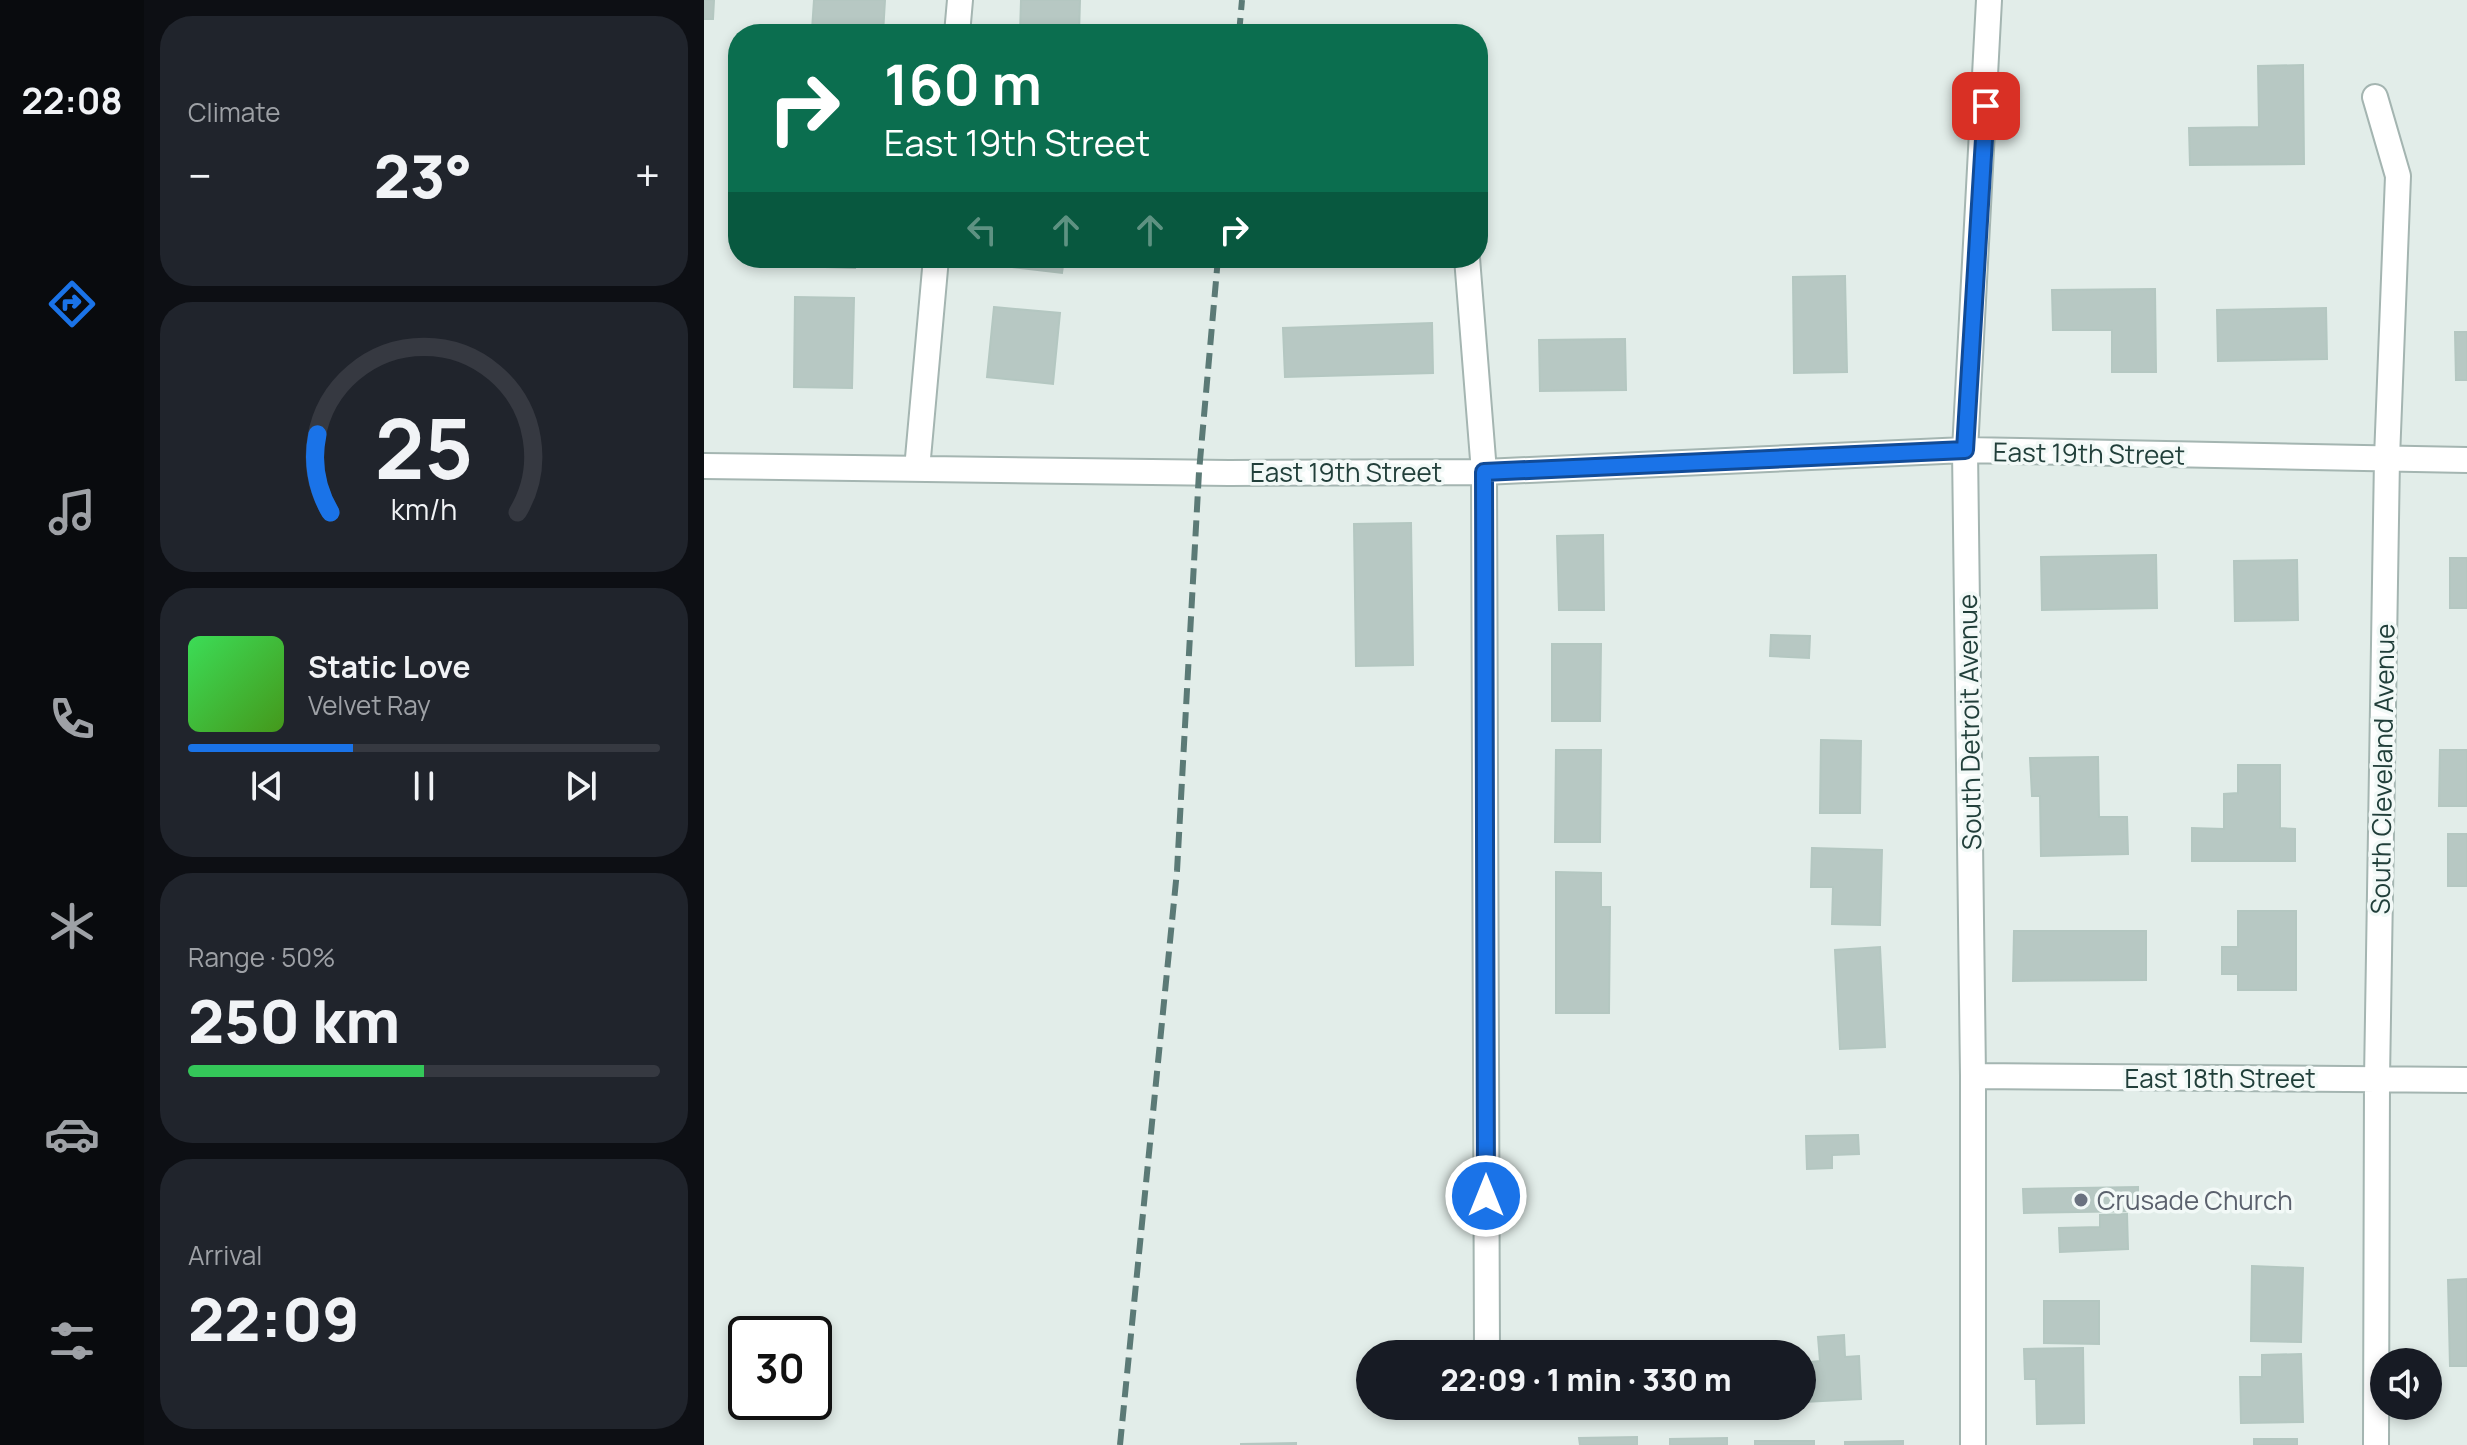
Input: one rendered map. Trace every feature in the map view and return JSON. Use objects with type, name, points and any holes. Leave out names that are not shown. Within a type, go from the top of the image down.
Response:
[{"type":"street","points":[[958,24],[960,0]]},
{"type":"street","name":"South Detroit Avenue","points":[[1973,1445],[1973,1076],[1965,450],[1989,0]]},
{"type":"street","name":"South Cleveland Avenue","points":[[2375,97],[2398,176],[2387,458],[2377,1079],[2376,1445]]},
{"type":"street","points":[[917,469],[935,268]]},
{"type":"street","points":[[1468,268],[1484,472],[1487,1340]]},
{"type":"street","name":"East 19th Street","points":[[704,466],[1484,472],[1965,450],[2467,460]]},
{"type":"street","name":"East 18th Street","points":[[1973,1076],[2467,1080]]},
{"type":"building","points":[[704,0],[714,0],[713,19],[704,19]]},
{"type":"building","points":[[814,0],[885,0],[884,24],[812,24]]},
{"type":"building","points":[[1021,0],[1080,0],[1079,24],[1020,24]]},
{"type":"building","points":[[2303,65],[2304,164],[2190,165],[2189,128],[2259,127],[2258,66]]},
{"type":"building","points":[[1020,268],[1063,268],[1062,273]]},
{"type":"building","points":[[1845,276],[1847,372],[1794,373],[1793,277]]},
{"type":"building","points":[[2155,289],[2156,372],[2112,372],[2112,330],[2053,330],[2052,290]]},
{"type":"building","points":[[795,297],[854,298],[852,388],[794,387]]},
{"type":"building","points":[[994,307],[1060,313],[1053,384],[987,377]]},
{"type":"building","points":[[2326,308],[2327,359],[2218,361],[2217,310]]},
{"type":"building","points":[[1432,323],[1433,373],[1285,377],[1283,328]]},
{"type":"building","points":[[2455,332],[2467,332],[2467,380],[2456,380]]},
{"type":"building","points":[[1625,339],[1626,390],[1540,391],[1539,340]]},
{"type":"building","points":[[1411,523],[1413,665],[1356,666],[1354,524]]},
{"type":"building","points":[[1603,535],[1604,610],[1559,610],[1557,536]]},
{"type":"building","points":[[2156,555],[2157,608],[2042,610],[2041,557]]},
{"type":"building","points":[[2450,558],[2467,558],[2467,608],[2450,608]]},
{"type":"building","points":[[2297,560],[2298,620],[2235,621],[2234,561]]},
{"type":"building","points":[[1771,635],[1810,636],[1809,658],[1770,656]]},
{"type":"building","points":[[1552,644],[1601,644],[1600,721],[1552,721]]},
{"type":"building","points":[[1821,740],[1861,741],[1860,813],[1820,813]]},
{"type":"building","points":[[1556,750],[1601,750],[1600,842],[1555,842]]},
{"type":"building","points":[[2440,750],[2467,750],[2467,806],[2439,806]]},
{"type":"building","points":[[2098,757],[2099,817],[2127,817],[2128,854],[2041,856],[2040,796],[2032,796],[2030,758]]},
{"type":"building","points":[[2238,765],[2280,765],[2280,828],[2295,829],[2295,861],[2192,861],[2192,828],[2224,829],[2224,794],[2238,793]]},
{"type":"building","points":[[2448,834],[2467,834],[2467,886],[2448,886]]},
{"type":"building","points":[[1812,848],[1882,850],[1880,925],[1832,924],[1833,887],[1811,887]]},
{"type":"building","points":[[1556,872],[1601,873],[1601,907],[1610,907],[1609,1013],[1556,1013]]},
{"type":"building","points":[[2238,911],[2296,911],[2296,990],[2238,990],[2238,974],[2222,974],[2222,947],[2238,947]]},
{"type":"building","points":[[2014,931],[2146,931],[2146,980],[2013,981]]},
{"type":"building","points":[[1880,947],[1885,1047],[1840,1049],[1835,950]]},
{"type":"building","points":[[1858,1135],[1859,1154],[1832,1155],[1832,1168],[1807,1169],[1806,1136]]},
{"type":"building","name":"Crusade Church","points":[[2138,1187],[2138,1211],[2024,1213],[2023,1189]]},
{"type":"building","points":[[2127,1214],[2128,1249],[2060,1252],[2059,1228],[2100,1227],[2100,1215]]},
{"type":"building","points":[[2252,1266],[2303,1268],[2301,1342],[2251,1341]]},
{"type":"building","points":[[2467,1279],[2467,1366],[2450,1366],[2448,1280]]},
{"type":"building","points":[[2044,1301],[2099,1301],[2099,1344],[2044,1343]]},
{"type":"building","points":[[1844,1335],[1845,1357],[1859,1356],[1861,1399],[1816,1401],[1816,1361],[1820,1361],[1818,1337]]},
{"type":"building","points":[[2083,1348],[2084,1423],[2037,1424],[2036,1379],[2025,1379],[2024,1349]]},
{"type":"building","points":[[2301,1354],[2303,1422],[2241,1423],[2240,1377],[2262,1377],[2262,1355]]},
{"type":"building","points":[[1637,1437],[1637,1445],[1580,1445],[1579,1438]]},
{"type":"building","points":[[1727,1438],[1727,1445],[1670,1445],[1670,1439]]},
{"type":"building","points":[[2254,1439],[2297,1439],[2297,1445],[2254,1445]]},
{"type":"building","points":[[1755,1441],[1814,1441],[1814,1445],[1755,1445]]},
{"type":"building","points":[[1903,1441],[1903,1445],[1845,1445],[1845,1442]]},
{"type":"building","points":[[1296,1443],[1296,1445],[1240,1444]]},
{"type":"railway","points":[[1240,24],[1242,0]]},
{"type":"railway","points":[[1120,1445],[1177,871],[1199,472],[1217,268]]},
{"type":"place","name":"Crusade Church","points":[[2081,1200]]},
{"type":"route","points":[[1486,1196],[1484,472],[1965,450],[1986,106]]}]
